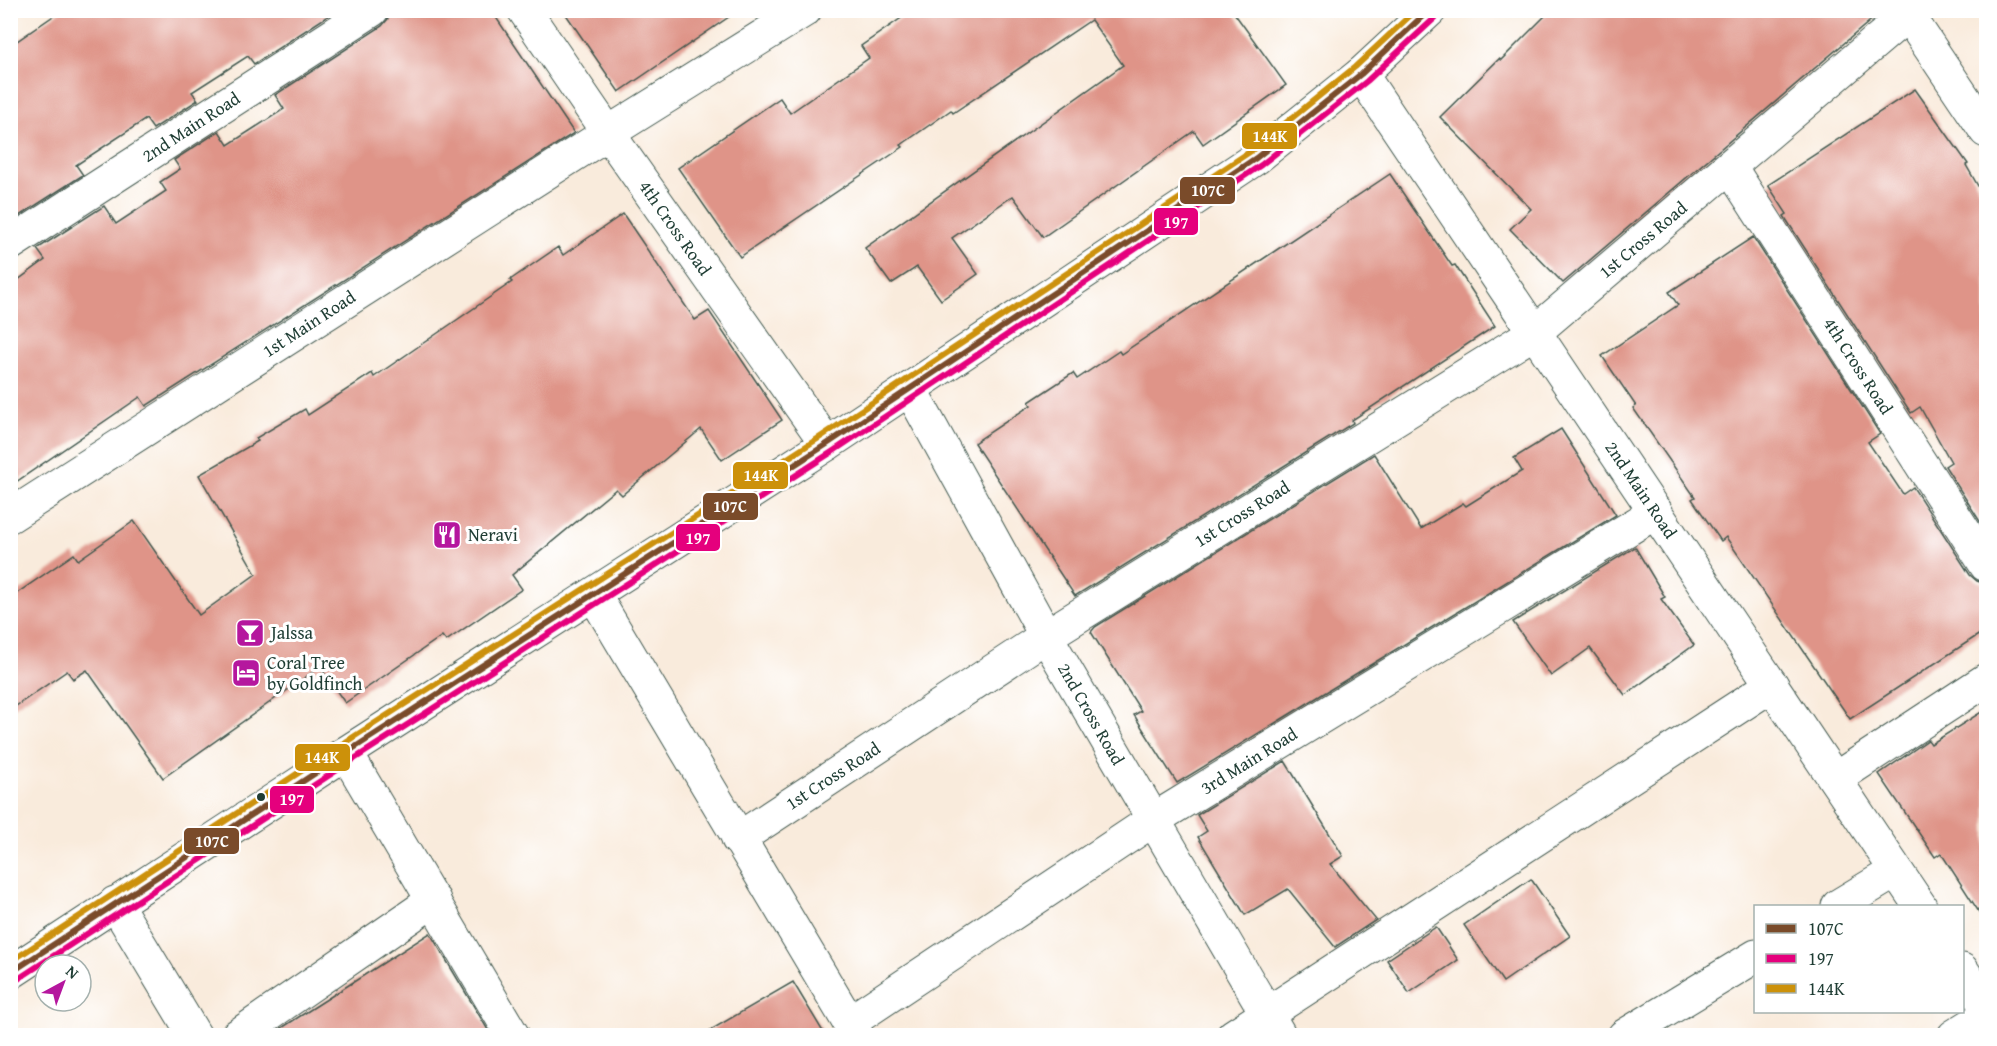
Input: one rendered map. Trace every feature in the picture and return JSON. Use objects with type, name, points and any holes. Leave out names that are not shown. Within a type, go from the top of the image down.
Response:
[{"type":"street","name":"2nd Main Road","points":[[10,244],[372,10]]},
{"type":"street","name":"4th Cross Road","points":[[524,10],[827,444]]},
{"type":"street","name":"1st Main Road","points":[[10,516],[608,133],[805,10]]},
{"type":"street","points":[[1911,13],[1986,131]]},
{"type":"street","name":"1st Cross Road","points":[[738,839],[1046,636],[1535,332],[1911,13]]},
{"type":"street","points":[[10,973],[346,753],[827,444],[1256,158],[1361,74],[1419,14]]},
{"type":"street","name":"2nd Main Road","points":[[1361,74],[1919,905]]},
{"type":"street","name":"4th Cross Road","points":[[1730,166],[1986,565]]},
{"type":"street","name":"2nd Cross Road","points":[[910,389],[1046,636],[1274,1024]]},
{"type":"street","name":"3rd Main Road","points":[[853,1029],[1153,820],[1656,512]]},
{"type":"street","points":[[594,595],[853,1029]]},
{"type":"street","points":[[1835,779],[1986,680]]},
{"type":"street","points":[[1233,1035],[1274,1024],[1772,685]]},
{"type":"street","points":[[346,753],[513,1035]]},
{"type":"street","points":[[1840,905],[1896,871]]},
{"type":"street","points":[[237,1035],[434,900]]},
{"type":"street","points":[[115,903],[195,1035]]},
{"type":"street","points":[[1624,1035],[1754,957]]},
{"type":"street","points":[[1964,973],[1986,1006]]},
{"type":"street","points":[[1954,1035],[1986,1016]]},
{"type":"building","points":[[62,10],[337,10],[254,64],[248,56],[192,92],[198,100],[153,129],[146,119],[76,165],[83,175],[16,218],[10,209],[10,46]]},
{"type":"building","points":[[390,10],[491,10],[574,133],[146,406],[140,397],[10,486],[10,286],[45,260],[37,249],[104,206],[116,224],[166,191],[160,182],[180,169],[174,160],[219,131],[228,145],[284,109],[275,95],[382,26],[388,19]]},
{"type":"building","points":[[563,10],[739,10],[619,92]]},
{"type":"building","points":[[913,10],[1232,10],[1286,85],[1203,144],[1194,131],[1043,237],[1013,196],[952,238],[978,274],[941,300],[917,267],[891,284],[865,248],[1123,65],[1091,20],[953,113],[951,110],[901,145],[903,147],[740,257],[678,168],[780,98],[790,113],[869,58],[861,46]]},
{"type":"building","points":[[1551,10],[1883,10],[1563,283],[1510,229],[1531,209],[1440,117]]},
{"type":"building","points":[[1915,89],[1968,164],[1966,165],[1986,200],[1986,531],[1945,466],[1951,462],[1920,407],[1911,413],[1784,216],[1787,214],[1768,185]]},
{"type":"building","points":[[1390,174],[1495,326],[1352,420],[1353,423],[1075,596],[974,443],[1031,405],[1029,402],[1073,373],[1077,379],[1119,351],[1121,354]]},
{"type":"building","points":[[623,214],[695,320],[709,311],[782,420],[722,460],[701,429],[622,495],[616,489],[512,575],[522,589],[446,641],[442,636],[345,703],[320,667],[163,778],[87,670],[73,679],[67,671],[10,710],[10,598],[74,554],[78,560],[134,521],[199,615],[256,574],[199,475],[258,441],[256,438],[305,409],[308,415],[372,373],[374,377],[512,282],[510,280],[558,247],[563,255]]},
{"type":"building","points":[[1753,237],[1880,434],[1868,442],[1903,494],[1913,487],[1970,575],[1986,584],[1986,630],[1850,719],[1726,537],[1721,541],[1692,499],[1695,497],[1633,408],[1636,406],[1602,356],[1678,305],[1669,292]]},
{"type":"building","points":[[1561,429],[1616,515],[1177,783],[1134,715],[1141,711],[1091,632],[1095,627],[1374,454],[1421,529],[1463,503],[1466,506],[1522,471],[1514,458]]},
{"type":"building","points":[[1635,547],[1665,597],[1661,599],[1694,645],[1625,695],[1590,648],[1551,676],[1513,622]]},
{"type":"building","points":[[1986,709],[1986,923],[1941,853],[1935,857],[1879,774],[1928,740],[1931,744]]},
{"type":"building","points":[[1285,761],[1343,856],[1330,864],[1376,920],[1335,947],[1288,889],[1245,915],[1198,837],[1207,831],[1197,815]]},
{"type":"building","points":[[1531,879],[1570,936],[1503,982],[1464,925]]},
{"type":"building","points":[[1436,927],[1458,960],[1409,993],[1387,960]]},
{"type":"building","points":[[430,933],[491,1035],[271,1035],[291,1022]]},
{"type":"building","points":[[793,982],[825,1035],[702,1035]]},
{"type":"transit line","name":"144K","points":[[10,962],[341,745],[822,436],[1251,151],[1355,67],[1416,10]]},
{"type":"transit line","name":"107C","points":[[10,973],[346,753],[827,444],[1256,158],[1361,74],[1429,10]]},
{"type":"transit line","name":"197","points":[[15,981],[351,761],[832,452],[1261,165],[1367,81],[1436,17]]},
{"type":"place","name":"Neravi","points":[[447,535]]},
{"type":"place","name":"Jalssa","points":[[250,633]]},
{"type":"place","name":"Coral Tree by Goldfinch","points":[[246,673]]}]
